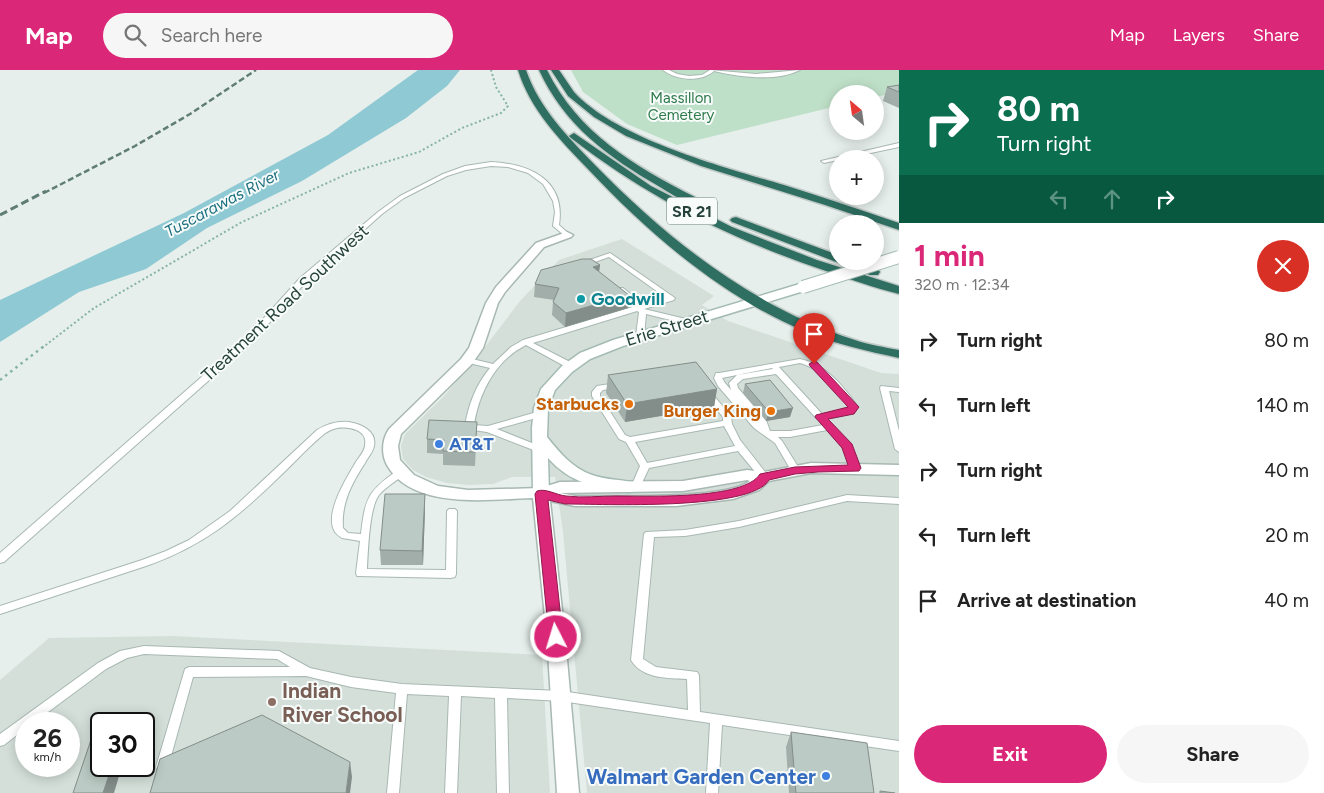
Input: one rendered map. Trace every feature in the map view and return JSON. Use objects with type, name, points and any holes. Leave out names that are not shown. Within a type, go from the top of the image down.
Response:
[{"type":"highway","points":[[522,70],[529,90],[544,113],[623,202],[700,264],[756,302],[789,320],[824,335],[863,347],[899,354]]},
{"type":"highway","name":"SR 21","points":[[529,70],[534,88],[542,101],[569,133],[635,180],[683,207],[762,243],[824,267],[899,290]]},
{"type":"highway","name":"SR 21","points":[[544,70],[557,98],[595,138],[636,168],[680,194],[710,208]]},
{"type":"highway","points":[[555,70],[563,85],[585,106],[618,127],[646,141],[703,163],[821,199],[899,227]]},
{"type":"highway","name":"SR 21","points":[[726,216],[829,256]]},
{"type":"highway","points":[[871,270],[899,279]]},
{"type":"street","name":"Treatment Road Southwest","points":[[401,472],[391,457],[390,440],[394,432],[468,360],[476,348],[492,303],[500,290],[540,245],[567,235]]},
{"type":"street","name":"Erie Street","points":[[568,793],[561,696],[541,494],[540,414],[548,389],[571,366],[593,352],[899,257]]},
{"type":"street","points":[[539,443],[573,474],[593,481],[633,487]]},
{"type":"street","points":[[541,494],[560,487],[695,485],[746,475],[764,477],[795,470],[818,468],[899,470]]},
{"type":"street","points":[[401,472],[426,488],[447,493],[541,494],[565,500],[687,500],[724,495],[752,488],[761,483],[764,477]]},
{"type":"lane","points":[[664,70],[676,75],[692,77],[707,75],[713,70],[738,76],[762,77],[798,70]]},
{"type":"lane","points":[[824,161],[899,145]]},
{"type":"lane","name":"Treatment Road Southwest","points":[[0,559],[248,341],[303,280],[380,213],[402,197],[458,170],[482,165],[510,165],[530,172],[545,183],[556,201],[558,212],[556,226],[567,235]]},
{"type":"lane","points":[[539,443],[488,429],[468,427],[476,397],[496,367],[513,350],[526,342],[641,309],[671,298],[610,255],[584,263],[591,268]]},
{"type":"lane","points":[[613,285],[641,309],[688,322]]},
{"type":"lane","points":[[640,336],[641,309]]},
{"type":"lane","points":[[526,342],[571,366]]},
{"type":"lane","points":[[468,360],[496,367]]},
{"type":"lane","points":[[765,432],[763,422],[734,388],[733,383],[740,377],[800,361],[812,363],[854,407],[850,411],[820,417]]},
{"type":"lane","points":[[775,368],[848,447],[855,468]]},
{"type":"lane","points":[[775,368],[724,373],[718,376],[721,384],[757,426],[778,441],[795,470]]},
{"type":"lane","points":[[628,383],[603,387],[597,390],[596,394],[622,437],[629,440],[726,423]]},
{"type":"lane","points":[[703,388],[727,417],[726,423],[741,448],[764,477]]},
{"type":"lane","points":[[899,390],[884,388],[899,448]]},
{"type":"lane","points":[[488,429],[540,414]]},
{"type":"lane","points":[[0,610],[152,561],[181,549],[223,522],[320,432],[343,424],[364,431],[370,441],[368,451],[345,489],[337,510],[336,520],[338,529],[345,536],[365,538]]},
{"type":"lane","points":[[765,432],[786,435],[829,427]]},
{"type":"lane","points":[[629,440],[645,466]]},
{"type":"lane","points":[[633,487],[645,466],[741,448]]},
{"type":"lane","points":[[401,472],[374,493],[369,504],[361,573],[451,574],[452,511]]},
{"type":"lane","points":[[694,714],[693,675],[654,672],[643,668],[637,660],[649,534],[685,533],[739,524],[847,498],[899,501]]},
{"type":"lane","points":[[0,741],[102,666],[124,654],[137,650],[279,655],[307,672]]},
{"type":"lane","points":[[160,774],[189,672],[307,672],[351,682],[402,689],[561,696],[694,714],[899,746]]},
{"type":"lane","points":[[393,793],[402,689]]},
{"type":"lane","points":[[451,793],[455,691]]},
{"type":"lane","points":[[501,694],[503,793]]},
{"type":"lane","points":[[712,793],[716,718]]},
{"type":"path","points":[[0,380],[94,308],[248,218],[349,173],[419,152],[462,128],[501,113],[508,106],[496,86],[491,70]]},
{"type":"shaded area","points":[[622,239],[714,296],[702,305],[728,321],[881,373],[899,374],[899,793],[587,793],[563,532],[555,477],[512,477],[493,484],[469,485],[447,483],[426,477],[413,470],[403,459],[401,446],[405,434],[444,396],[520,301],[559,260]]},
{"type":"shaded area","name":"Indian River School","points":[[173,636],[542,655],[550,793],[0,793],[0,680],[49,638]]},
{"type":"green space","name":"Massillon Cemetery","points":[[571,70],[899,70],[899,92],[884,95],[884,85],[829,85],[829,108],[677,145],[627,124],[583,92]]},
{"type":"water","name":"Tuscarawas River","points":[[418,70],[460,70],[447,86],[406,118],[302,181],[207,228],[146,269],[79,292],[0,342],[0,300],[184,213],[328,135]]},
{"type":"building","points":[[899,85],[899,92],[887,87]]},
{"type":"building","points":[[582,259],[591,259],[600,265],[593,267],[629,295],[566,313],[553,302],[559,288],[535,284],[541,270]]},
{"type":"building","points":[[696,362],[717,389],[627,404],[608,375]]},
{"type":"building","points":[[770,380],[793,408],[769,412],[745,384]]},
{"type":"building","points":[[429,420],[477,422],[475,452],[443,451],[444,440],[427,439]]},
{"type":"building","points":[[385,494],[425,494],[422,551],[380,550]]},
{"type":"building","points":[[262,715],[350,762],[346,793],[150,793],[160,759]]},
{"type":"building","name":"Walmart Garden Center","points":[[791,732],[867,743],[874,793],[796,793]]},
{"type":"building","points":[[90,743],[90,777],[108,777],[103,793],[73,793],[80,777]]},
{"type":"railway","points":[[44,193],[135,146],[190,114],[256,70]]},
{"type":"railway","points":[[0,215],[46,191]]},
{"type":"place","name":"Goodwill","points":[[581,299]]},
{"type":"place","name":"Starbucks","points":[[629,404]]},
{"type":"place","name":"Burger King","points":[[771,411]]},
{"type":"place","name":"AT&T","points":[[439,444]]},
{"type":"place","name":"Indian River School","points":[[272,702]]},
{"type":"place","name":"Walmart Garden Center","points":[[826,776]]},
{"type":"route","points":[[556,637],[541,494],[557,499],[575,501],[687,500],[724,495],[752,488],[758,486],[764,477],[795,470],[855,468],[848,447],[820,417],[850,411],[854,407],[814,364]]}]
